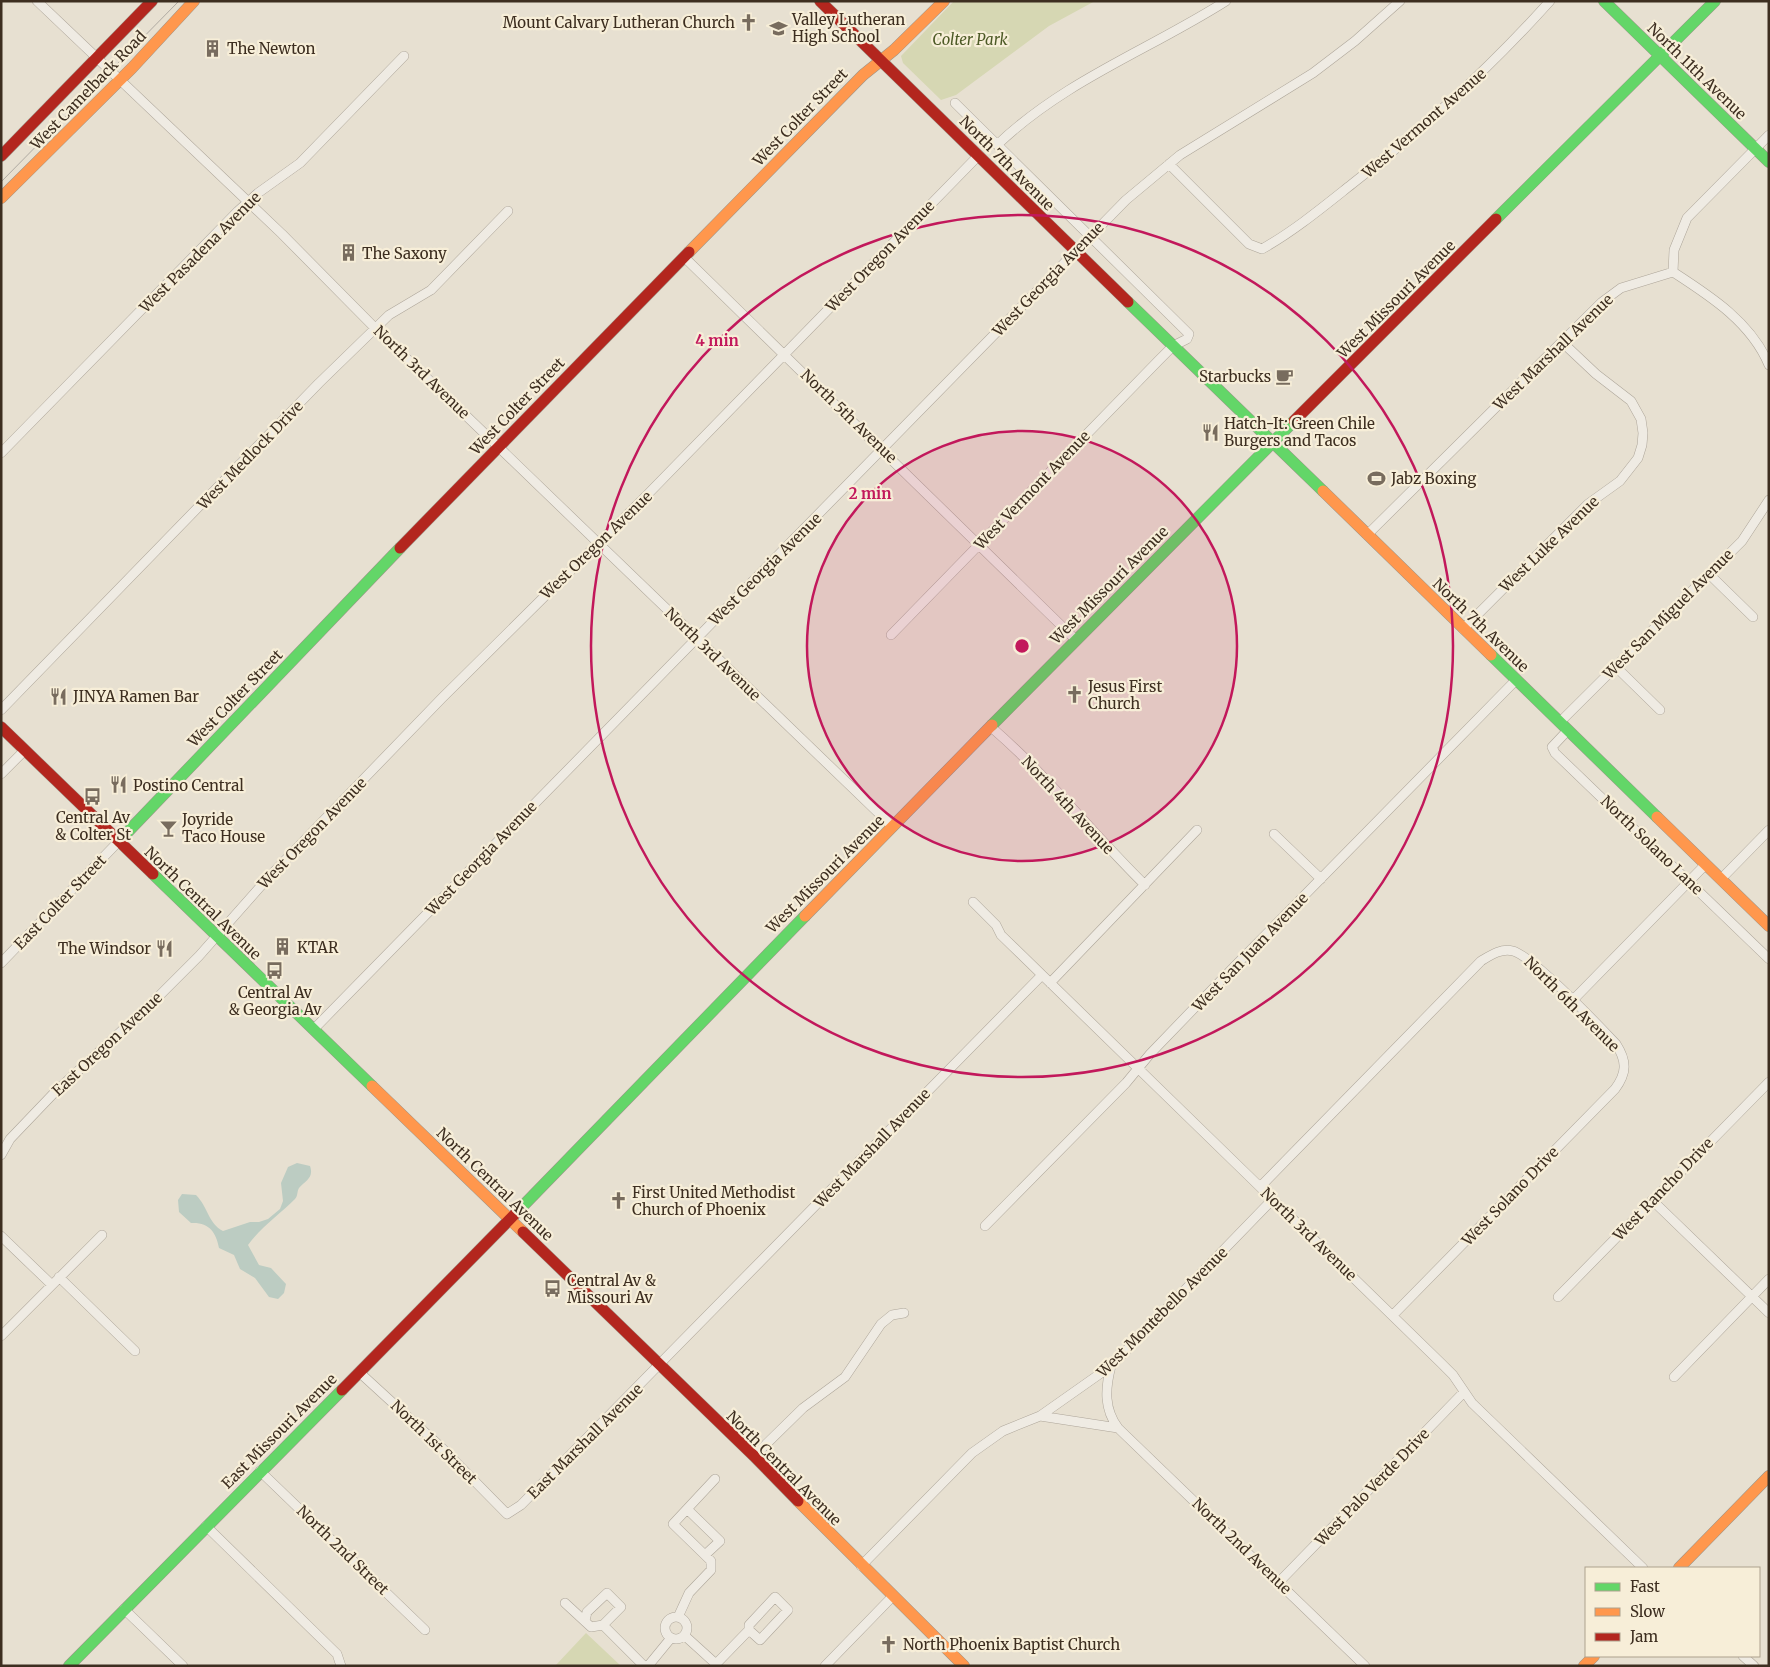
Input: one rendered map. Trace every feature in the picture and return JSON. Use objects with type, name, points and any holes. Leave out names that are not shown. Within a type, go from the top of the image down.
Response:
[{"type":"main road","name":"West Camelback Road","points":[[1,156],[152,1]]},
{"type":"main road","name":"West Camelback Road","points":[[1,198],[121,80],[194,1]]},
{"type":"main road","name":"North 7th Avenue","points":[[820,1],[1769,926]]},
{"type":"main road","name":"West Colter Street","points":[[118,841],[498,446],[863,74],[881,60],[944,1]]},
{"type":"main road","name":"North 11th Avenue","points":[[1604,1],[1769,162]]},
{"type":"main road","name":"West Missouri Avenue","points":[[510,1218],[1076,640],[1716,1]]},
{"type":"main road","name":"North Central Avenue","points":[[1,727],[510,1218],[754,1456],[861,1566],[964,1666]]},
{"type":"main road","name":"East Missouri Avenue","points":[[69,1666],[510,1218]]},
{"type":"main road","points":[[1680,1567],[1769,1476]]},
{"type":"main road","points":[[1584,1666],[1593,1657]]},
{"type":"street","name":"North 3rd Avenue","points":[[38,1],[892,826]]},
{"type":"street","points":[[997,145],[1044,107],[1091,75],[1226,1]]},
{"type":"street","name":"West Georgia Avenue","points":[[313,1030],[1126,200],[1169,164],[1196,145],[1313,73],[1356,41],[1400,1]]},
{"type":"street","name":"West Vermont Avenue","points":[[1169,164],[1249,244],[1262,249],[1327,204],[1410,139],[1488,68],[1550,1]]},
{"type":"street","name":"West Pasadena Avenue","points":[[1,453],[248,202],[300,163],[404,56]]},
{"type":"street","name":"North 7th Avenue","points":[[955,103],[1188,330],[1187,339],[1173,346]]},
{"type":"street","points":[[1769,135],[1687,218],[1674,250],[1673,272],[1723,305],[1755,342],[1769,365]]},
{"type":"street","name":"West Oregon Avenue","points":[[216,936],[276,870],[442,698],[598,543],[979,155]]},
{"type":"street","name":"West Medlock Drive","points":[[1,710],[375,328],[389,315],[430,290],[508,211]]},
{"type":"street","name":"North 5th Avenue","points":[[684,257],[1076,640]]},
{"type":"street","name":"West Marshall Avenue","points":[[1367,535],[1602,302],[1621,288],[1673,272]]},
{"type":"street","name":"West Luke Avenue","points":[[1463,629],[1588,504],[1630,471],[1642,445],[1641,419],[1631,401],[1596,374],[1562,342]]},
{"type":"street","name":"West Vermont Avenue","points":[[891,635],[1173,346]]},
{"type":"street","name":"West San Miguel Avenue","points":[[1564,726],[1616,666],[1742,541],[1769,500]]},
{"type":"street","points":[[1709,574],[1753,617]]},
{"type":"street","points":[[1616,666],[1660,710]]},
{"type":"street","name":"West San Juan Avenue","points":[[985,1226],[1516,680]]},
{"type":"street","name":"North 4th Avenue","points":[[991,726],[1072,806],[1145,885]]},
{"type":"street","name":"North Solano Lane","points":[[1564,726],[1552,747],[1555,753],[1769,959]]},
{"type":"street","points":[[1,774],[25,750]]},
{"type":"street","points":[[1050,983],[1197,830]]},
{"type":"street","points":[[1720,879],[1769,830]]},
{"type":"street","points":[[1274,834],[1321,879]]},
{"type":"street","name":"East Colter Street","points":[[1,963],[118,841]]},
{"type":"street","points":[[1572,1001],[1706,864]]},
{"type":"street","name":"North 3rd Avenue","points":[[973,902],[996,925],[1002,935],[1050,983],[1453,1375],[1472,1403],[1642,1567]]},
{"type":"street","name":"East Oregon Avenue","points":[[1,1155],[10,1139],[54,1093],[153,1002],[216,936]]},
{"type":"street","name":"North 6th Avenue","points":[[1260,1187],[1481,961],[1503,950],[1513,951],[1524,956],[1616,1044],[1622,1054],[1624,1074]]},
{"type":"street","name":"West Marshall Avenue","points":[[660,1365],[1042,975]]},
{"type":"street","name":"West Solano Drive","points":[[1393,1316],[1615,1089],[1624,1074]]},
{"type":"street","name":"West Rancho Drive","points":[[1558,1297],[1769,1082]]},
{"type":"street","name":"West Montebello Avenue","points":[[861,1566],[972,1453],[1003,1431],[1040,1416],[1111,1366],[1273,1199]]},
{"type":"street","points":[[1652,1200],[1769,1313]]},
{"type":"street","points":[[1,1336],[102,1234]]},
{"type":"street","points":[[1,1236],[52,1285]]},
{"type":"street","points":[[59,1277],[135,1351]]},
{"type":"street","points":[[1674,1377],[1769,1279]]},
{"type":"street","points":[[754,1456],[803,1408],[845,1377],[881,1324],[892,1315],[904,1313]]},
{"type":"street","name":"East Marshall Avenue","points":[[507,1514],[521,1505],[660,1365]]},
{"type":"street","name":"North 2nd Avenue","points":[[1111,1366],[1106,1384],[1107,1403],[1112,1419],[1118,1428],[1365,1666]]},
{"type":"street","name":"North 1st Street","points":[[359,1372],[442,1448],[507,1514]]},
{"type":"street","name":"West Palo Verde Drive","points":[[1279,1582],[1464,1392]]},
{"type":"street","points":[[1040,1416],[1118,1428]]},
{"type":"street","name":"North 2nd Street","points":[[260,1471],[425,1630]]},
{"type":"street","points":[[678,1617],[689,1593],[711,1570],[711,1561],[673,1524],[715,1479]]},
{"type":"street","points":[[687,1509],[720,1541],[706,1555]]},
{"type":"street","points":[[206,1526],[337,1654],[341,1666]]},
{"type":"street","points":[[565,1603],[584,1621],[591,1627],[603,1625],[621,1607],[607,1594],[587,1612],[584,1621]]},
{"type":"street","points":[[684,1635],[715,1665],[750,1630],[749,1625],[775,1597],[788,1610],[760,1640],[750,1630]]},
{"type":"street","points":[[826,1666],[892,1597]]},
{"type":"street","points":[[124,1609],[183,1666]]},
{"type":"street","points":[[678,1617],[683,1619],[687,1625],[684,1635],[678,1639],[672,1638],[666,1633],[669,1619],[678,1617]]},
{"type":"street","points":[[603,1625],[644,1666]]},
{"type":"street","points":[[648,1666],[672,1638]]},
{"type":"street","points":[[1744,1657],[1754,1666]]},
{"type":"green space","name":"Colter Park","points":[[954,1],[1095,1],[1049,26],[956,95],[941,100],[903,63],[901,56]]},
{"type":"green space","points":[[586,1633],[621,1666],[555,1666]]},
{"type":"shaded area","points":[[297,1163],[310,1166],[310,1176],[299,1188],[295,1199],[265,1226],[248,1245],[259,1265],[271,1268],[286,1284],[284,1293],[278,1299],[269,1297],[255,1278],[240,1269],[234,1255],[219,1248],[216,1237],[211,1229],[203,1224],[191,1223],[179,1212],[178,1200],[182,1194],[196,1195],[214,1224],[223,1231],[250,1222],[259,1222],[268,1219],[280,1209],[283,1201],[281,1183],[288,1167]]},
{"type":"tram line","points":[[1,182],[179,1]]},
{"type":"traffic: fast","points":[[1604,1],[1769,162]]},
{"type":"traffic: fast","points":[[1496,219],[1715,1]]},
{"type":"traffic: fast","points":[[1128,302],[1323,491]]},
{"type":"traffic: fast","points":[[992,725],[1294,421]]},
{"type":"traffic: fast","points":[[119,841],[400,548]]},
{"type":"traffic: fast","points":[[1491,655],[1657,817]]},
{"type":"traffic: fast","points":[[153,874],[372,1086]]},
{"type":"traffic: fast","points":[[517,1212],[805,916]]},
{"type":"traffic: fast","points":[[69,1666],[342,1390]]},
{"type":"traffic: slow","points":[[1,198],[132,68],[194,1]]},
{"type":"traffic: slow","points":[[689,252],[863,75],[894,50],[944,1]]},
{"type":"traffic: slow","points":[[1323,491],[1491,655]]},
{"type":"traffic: slow","points":[[805,916],[992,725]]},
{"type":"traffic: slow","points":[[1657,817],[1769,926]]},
{"type":"traffic: slow","points":[[372,1086],[523,1232]]},
{"type":"traffic: slow","points":[[1680,1567],[1769,1476]]},
{"type":"traffic: slow","points":[[798,1501],[964,1666]]},
{"type":"traffic: slow","points":[[1584,1666],[1593,1657]]},
{"type":"traffic: jam","points":[[1,156],[152,1]]},
{"type":"traffic: jam","points":[[820,1],[1128,302]]},
{"type":"traffic: jam","points":[[1294,421],[1496,219]]},
{"type":"traffic: jam","points":[[400,548],[689,252]]},
{"type":"traffic: jam","points":[[1,727],[153,874]]},
{"type":"traffic: jam","points":[[342,1390],[517,1212]]},
{"type":"traffic: jam","points":[[523,1232],[798,1501]]},
{"type":"place","name":"Mount Calvary Lutheran Church","points":[[749,22]]},
{"type":"place","name":"Valley Lutheran High School","points":[[778,28]]},
{"type":"place","name":"The Newton","points":[[213,48]]},
{"type":"place","name":"The Saxony","points":[[348,253]]},
{"type":"place","name":"Starbucks","points":[[1285,376]]},
{"type":"place","name":"Hatch-It: Green Chile Burgers and Tacos","points":[[1210,432]]},
{"type":"place","name":"Jabz Boxing","points":[[1377,478]]},
{"type":"place","name":"Jesus First Church","points":[[1074,695]]},
{"type":"place","name":"JINYA Ramen Bar","points":[[59,696]]},
{"type":"place","name":"Postino Central","points":[[119,785]]},
{"type":"place","name":"Central Av & Colter St","points":[[93,796]]},
{"type":"place","name":"Joyride Taco House","points":[[168,828]]},
{"type":"place","name":"KTAR","points":[[283,947]]},
{"type":"place","name":"The Windsor","points":[[165,948]]},
{"type":"place","name":"Central Av & Georgia Av","points":[[275,971]]},
{"type":"place","name":"First United Methodist Church of Phoenix","points":[[618,1201]]},
{"type":"place","name":"Central Av & Missouri Av","points":[[553,1289]]},
{"type":"place","name":"North Phoenix Baptist Church","points":[[889,1644]]}]
